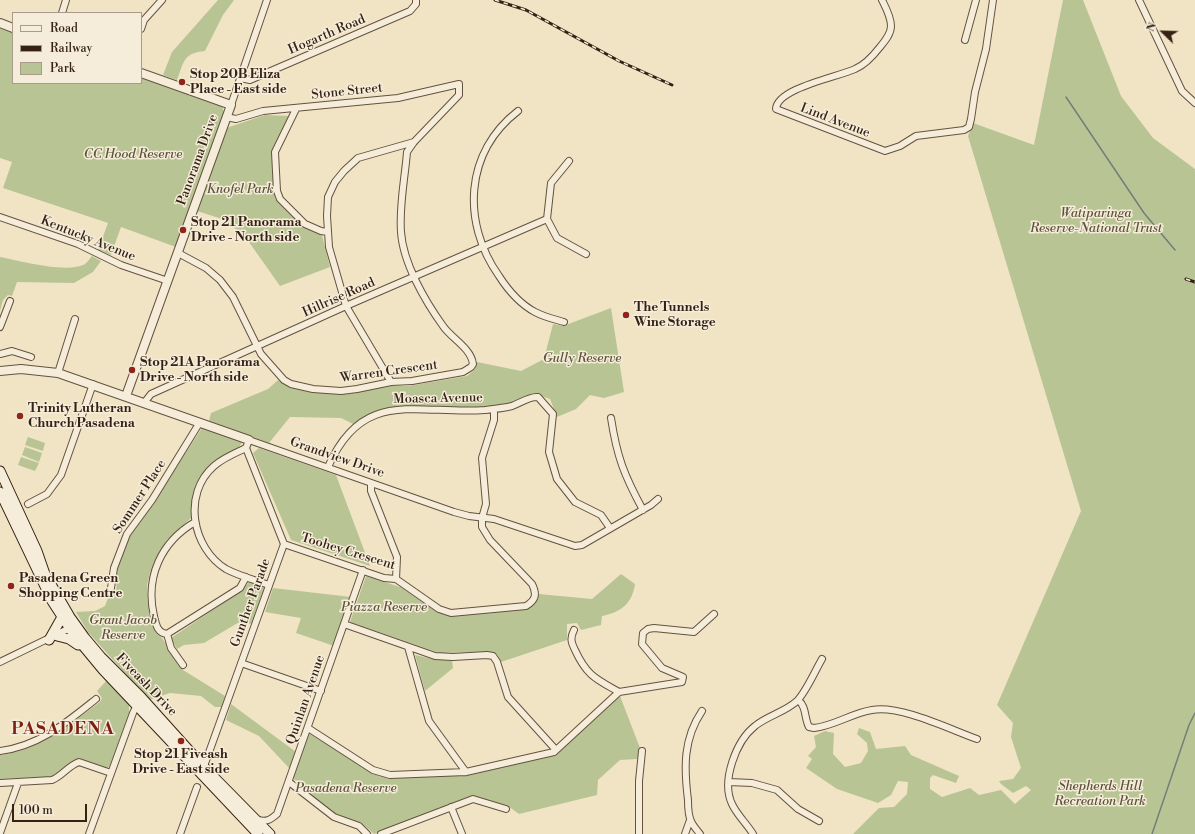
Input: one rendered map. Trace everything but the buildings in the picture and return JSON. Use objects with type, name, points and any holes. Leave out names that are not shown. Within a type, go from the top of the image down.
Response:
[{"type":"main road","name":"Fiveash Drive","points":[[0,471],[3,483],[37,551],[45,574],[84,649],[139,701]]},
{"type":"main road","name":"Fiveash Drive","points":[[0,492],[33,563],[62,617],[101,657],[139,701],[203,770],[258,834]]},
{"type":"main road","points":[[62,617],[53,638],[69,639],[84,649]]},
{"type":"main road","name":"Fiveash Drive","points":[[203,770],[270,834]]},
{"type":"street","points":[[62,12],[66,0]]},
{"type":"street","points":[[142,26],[144,20],[162,0]]},
{"type":"street","name":"Panorama Drive","points":[[126,396],[231,105],[267,0]]},
{"type":"street","name":"Hogarth Road","points":[[240,78],[250,80],[410,11],[416,4],[416,0]]},
{"type":"street","name":"Lind Avenue","points":[[882,0],[889,14],[890,31],[885,41],[867,61],[846,73],[790,92],[778,103],[776,109],[800,120],[887,152],[916,136],[964,130],[969,127],[971,119],[975,92],[986,49],[993,0]]},
{"type":"street","points":[[965,40],[976,0]]},
{"type":"street","points":[[1139,0],[1182,91],[1195,103]]},
{"type":"street","points":[[0,23],[12,28]]},
{"type":"street","points":[[142,73],[231,105]]},
{"type":"street","name":"Stone Street","points":[[226,117],[236,120],[263,111],[398,98],[459,84],[459,95],[414,142]]},
{"type":"street","points":[[296,108],[275,152],[277,191],[280,198],[305,224],[321,231],[328,232]]},
{"type":"street","points":[[518,111],[492,137],[483,152],[477,168],[474,206],[475,226],[482,247],[493,268],[515,296],[535,312],[564,322]]},
{"type":"street","points":[[391,382],[346,306],[329,247],[328,197],[335,182],[358,158],[414,142]]},
{"type":"street","points":[[414,142],[407,152],[401,219],[401,233],[414,277]]},
{"type":"street","points":[[569,161],[551,183],[547,219],[557,238],[586,254]]},
{"type":"street","name":"Kentucky Avenue","points":[[0,217],[78,244],[121,265],[168,281]]},
{"type":"street","name":"Hillrise Road","points":[[144,403],[151,394],[346,306],[547,219]]},
{"type":"street","name":"Warren Crescent","points":[[178,253],[206,268],[220,280],[233,297],[257,347],[284,380],[292,384],[313,389],[341,391],[463,372],[471,367],[472,364],[469,353],[449,335],[442,326],[414,277]]},
{"type":"street","points":[[0,328],[10,301]]},
{"type":"street","points":[[58,373],[75,319]]},
{"type":"street","points":[[0,354],[12,351],[31,357]]},
{"type":"street","name":"Grandview Drive","points":[[0,371],[21,369],[58,373],[94,384],[200,422],[247,444],[328,467],[454,512],[494,519],[574,546],[582,545],[643,510],[658,499]]},
{"type":"street","points":[[28,504],[47,494],[61,475],[94,384]]},
{"type":"street","name":"Moasca Avenue","points":[[328,467],[350,430],[375,414],[412,409],[494,409],[510,406],[536,396],[541,398],[553,414],[549,452],[557,480],[575,502],[601,515],[610,528]]},
{"type":"street","points":[[482,518],[486,504],[482,458],[494,420],[494,409]]},
{"type":"street","points":[[611,418],[615,448],[625,478],[643,510]]},
{"type":"street","name":"Sommer Place","points":[[111,588],[114,568],[127,534],[152,500],[200,422]]},
{"type":"street","points":[[269,584],[227,569],[212,556],[199,535],[195,522],[197,497],[206,476],[214,466],[247,444],[284,544]]},
{"type":"street","points":[[372,483],[371,491],[397,557],[396,579]]},
{"type":"street","name":"Toohey Crescent","points":[[284,544],[384,578],[396,579],[439,610],[451,613],[526,606],[532,603],[535,597],[535,590],[532,584],[490,540],[482,527],[482,518]]},
{"type":"street","points":[[167,634],[159,631],[152,608],[151,586],[153,574],[170,543],[182,529],[195,522]]},
{"type":"street","name":"Gunther Parade","points":[[203,770],[284,544]]},
{"type":"street","name":"Quinlan Avenue","points":[[256,820],[265,822],[277,814],[363,570]]},
{"type":"street","points":[[167,634],[240,588],[246,577]]},
{"type":"street","points":[[308,728],[373,770],[390,775],[466,772],[556,750],[619,692],[682,682],[683,677],[662,668],[642,644],[641,637],[648,629],[694,632],[714,614]]},
{"type":"street","points":[[344,624],[435,656],[493,656],[497,662],[508,697],[556,750]]},
{"type":"street","points":[[0,662],[53,638],[73,627]]},
{"type":"street","points":[[574,630],[570,636],[571,642],[582,666],[594,677],[619,692]]},
{"type":"street","points":[[167,634],[171,648],[183,665]]},
{"type":"street","points":[[408,647],[429,721],[466,772]]},
{"type":"street","points":[[753,834],[732,804],[729,792],[729,771],[733,759],[747,733],[763,720],[798,700],[822,659]]},
{"type":"street","points":[[241,663],[321,691]]},
{"type":"street","points":[[0,751],[16,749],[41,740],[61,727],[96,699]]},
{"type":"street","points":[[798,700],[805,712],[809,727],[814,728],[862,712],[884,709],[900,711],[977,739]]},
{"type":"street","points":[[89,834],[139,701]]},
{"type":"street","points":[[685,834],[690,820],[684,772],[686,752],[695,722],[702,711]]},
{"type":"street","points":[[638,834],[639,781],[642,751]]},
{"type":"street","points":[[0,783],[52,780],[58,778],[74,764],[79,762],[111,773]]},
{"type":"street","points":[[289,782],[334,817],[359,826],[367,834]]},
{"type":"street","points":[[729,782],[752,783],[777,790],[798,809],[819,820]]},
{"type":"street","points":[[0,833],[18,783]]},
{"type":"street","points":[[180,834],[197,787]]},
{"type":"street","points":[[381,834],[473,799],[506,808]]},
{"type":"street","points":[[451,807],[462,834]]},
{"type":"street","points":[[690,820],[700,834]]},
{"type":"green space","points":[[218,0],[234,0],[223,15],[205,51],[188,56],[183,63],[177,80],[163,75],[172,52]]},
{"type":"green space","name":"Watiparinga Reserve-National Trust","points":[[1063,0],[1083,0],[1121,96],[1153,138],[1195,169],[1195,834],[853,834],[879,808],[894,807],[907,794],[908,782],[898,781],[891,795],[878,803],[837,789],[806,768],[812,759],[808,756],[816,747],[814,736],[825,731],[834,733],[833,754],[845,767],[861,763],[868,751],[867,743],[857,734],[859,728],[870,732],[876,749],[905,746],[911,755],[959,776],[956,783],[933,775],[930,778],[930,789],[942,797],[970,788],[979,795],[1001,790],[1015,804],[1031,790],[1026,786],[1013,793],[999,781],[1013,779],[1021,768],[1011,737],[1013,723],[997,705],[1081,511],[968,136],[973,123],[1034,145]]},
{"type":"green space","name":"CC Hood Reserve","points":[[0,28],[12,33],[12,84],[142,84],[142,78],[222,106],[224,112],[176,247],[121,227],[111,255],[98,250],[108,223],[3,188],[12,162],[0,158]]},
{"type":"green space","name":"Knofel Park","points":[[265,115],[290,116],[273,148],[275,198],[303,227],[322,235],[330,267],[280,286],[244,235],[222,219],[197,211],[223,134],[229,127]]},
{"type":"green space","points":[[92,256],[101,261],[93,272],[74,283],[17,282],[12,296],[8,295],[3,300],[0,311],[0,257],[42,266],[65,268],[75,267],[87,263]]},
{"type":"green space","name":"Gully Reserve","points":[[611,308],[624,392],[604,398],[590,395],[576,409],[557,417],[550,399],[535,394],[509,405],[483,408],[396,407],[370,414],[353,424],[341,418],[290,417],[269,443],[209,421],[211,413],[268,389],[278,380],[289,387],[314,393],[352,393],[384,386],[408,386],[467,376],[474,370],[477,362],[521,371],[544,359],[553,324],[563,326]]},
{"type":"green space","name":"Grant Jacob Reserve","points":[[202,428],[242,442],[238,450],[212,464],[195,496],[191,518],[166,541],[150,573],[147,585],[148,604],[152,624],[157,634],[162,638],[183,670],[225,696],[222,707],[215,707],[201,696],[170,693],[149,700],[88,632],[76,612],[95,611],[105,606],[110,593],[116,591],[117,568],[129,538]]},
{"type":"green space","points":[[28,437],[45,443],[43,451],[25,445]]},
{"type":"green space","points":[[25,447],[42,453],[39,462],[22,455]]},
{"type":"green space","points":[[259,448],[336,475],[370,566],[291,540],[253,453]]},
{"type":"green space","points":[[21,457],[39,463],[35,471],[18,465]]},
{"type":"green space","name":"Piazza Reserve","points":[[621,574],[635,584],[634,591],[624,606],[615,612],[602,616],[601,625],[581,630],[577,623],[567,624],[567,640],[501,662],[497,654],[490,652],[439,653],[350,622],[366,576],[400,587],[434,610],[450,616],[528,609],[535,603],[539,594],[592,599]]},
{"type":"green space","points":[[249,582],[266,586],[251,624],[241,621],[204,643],[184,645],[177,649],[171,638],[241,591]]},
{"type":"green space","points":[[273,588],[351,597],[334,646],[296,633],[301,618],[265,612]]},
{"type":"green space","points":[[415,655],[437,660],[452,660],[453,668],[425,691]]},
{"type":"green space","points":[[107,680],[129,704],[129,713],[110,765],[107,769],[78,759],[51,777],[0,779],[0,755],[28,748],[65,727],[100,702],[102,698],[97,691]]},
{"type":"green space","name":"Pasadena Reserve","points":[[620,696],[640,748],[637,759],[620,760],[598,780],[597,795],[519,814],[508,806],[473,796],[374,834],[361,823],[332,814],[293,778],[308,733],[370,771],[389,778],[468,774],[556,754]]},
{"type":"green space","points":[[231,704],[296,752],[290,769],[259,736],[226,720]]},
{"type":"waterway","points":[[1066,97],[1144,213],[1175,250]]},
{"type":"waterway","points":[[1152,834],[1189,725],[1195,713]]},
{"type":"railway","points":[[495,0],[526,10],[619,61],[672,85]]},
{"type":"railway","points":[[1186,279],[1195,282]]},
{"type":"place","name":"Stop 20B Eliza Place - East side","points":[[182,82]]},
{"type":"place","name":"Stop 21 Panorama Drive - North side","points":[[183,230]]},
{"type":"place","name":"The Tunnels Wine Storage","points":[[626,315]]},
{"type":"place","name":"Stop 21A Panorama Drive - North side","points":[[132,370]]},
{"type":"place","name":"Trinity Lutheran Church Pasadena","points":[[20,416]]},
{"type":"place","name":"Pasadena Green Shopping Centre","points":[[11,586]]},
{"type":"place","name":"Stop 21 Fiveash Drive - East side","points":[[181,741]]},
{"type":"district","name":"PASADENA","points":[[63,730]]},
{"type":"park label","name":"Shepherds Hill Recreation Park","points":[[1100,794]]}]
